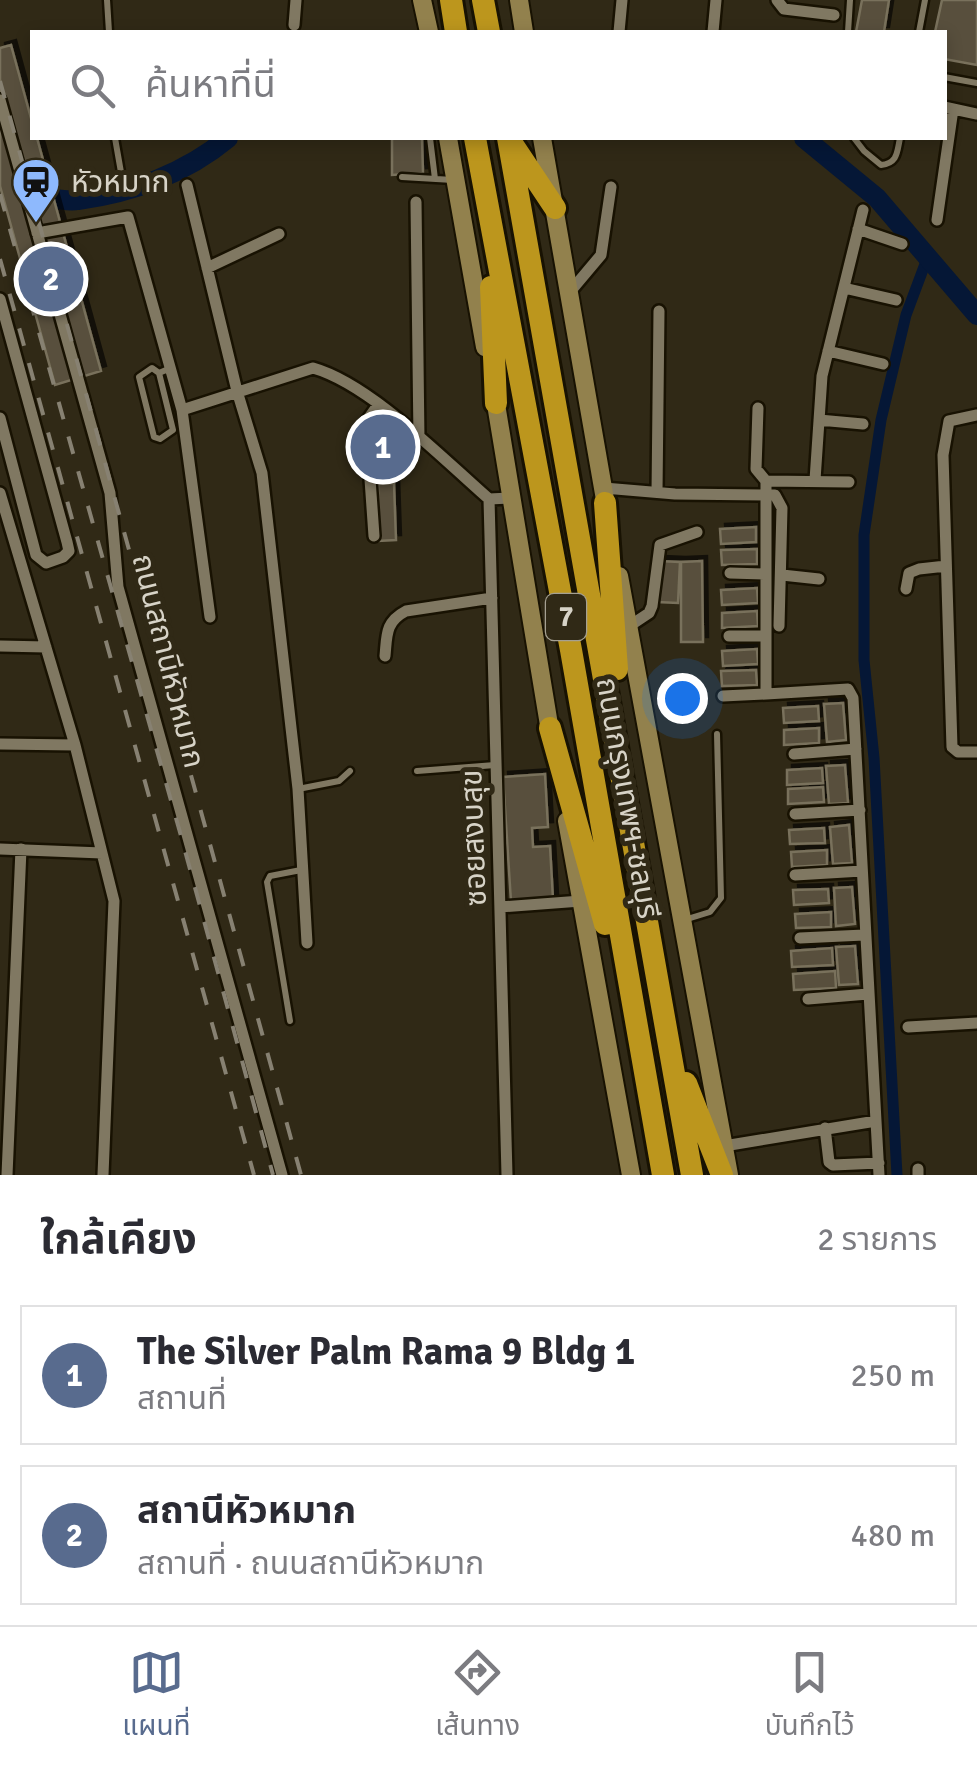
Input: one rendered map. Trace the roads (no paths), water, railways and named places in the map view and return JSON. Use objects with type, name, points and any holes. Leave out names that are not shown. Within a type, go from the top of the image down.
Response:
[{"type":"highway","points":[[450,0],[456,30]]},
{"type":"highway","points":[[483,0],[488,30]]},
{"type":"highway","name":"ถนนกรุงเทพฯ-ชลบุรี","points":[[475,140],[572,650],[662,1175]]},
{"type":"highway","name":"ถนนกรุงเทพฯ-ชลบุรี","points":[[508,140],[692,1175]]},
{"type":"highway","points":[[509,140],[555,208]]},
{"type":"highway","points":[[487,198],[496,403]]},
{"type":"highway","points":[[604,496],[623,771]]},
{"type":"highway","points":[[550,728],[638,1038]]},
{"type":"highway","points":[[667,1033],[726,1175]]},
{"type":"main road","points":[[519,0],[524,30]]},
{"type":"main road","points":[[424,4],[429,30]]},
{"type":"main road","points":[[448,140],[445,180],[496,403],[631,1175]]},
{"type":"main road","points":[[542,140],[724,1146],[726,1175]]},
{"type":"street","points":[[294,24],[296,0]]},
{"type":"street","points":[[618,30],[622,0]]},
{"type":"street","points":[[712,30],[716,0]]},
{"type":"street","points":[[777,0],[784,9],[834,15]]},
{"type":"street","name":"ถนนสถานีหัวหมาก","points":[[0,100],[110,494],[116,580],[282,1175]]},
{"type":"street","points":[[948,108],[977,114]]},
{"type":"street","points":[[938,220],[945,140]]},
{"type":"street","points":[[186,185],[237,391],[262,473],[298,788],[307,943]]},
{"type":"street","points":[[569,293],[601,254],[611,187]]},
{"type":"street","points":[[416,202],[420,438]]},
{"type":"street","points":[[816,480],[822,376],[863,210]]},
{"type":"street","points":[[37,233],[128,217],[182,410],[210,617]]},
{"type":"street","points":[[858,230],[902,244]]},
{"type":"street","points":[[207,268],[279,234]]},
{"type":"street","points":[[844,288],[896,300]]},
{"type":"street","points":[[0,299],[67,542],[69,552],[63,558],[46,564],[36,555],[0,418]]},
{"type":"street","points":[[656,492],[660,311]]},
{"type":"street","points":[[828,352],[882,364]]},
{"type":"street","points":[[182,410],[313,368],[331,373],[378,406],[489,499],[512,498]]},
{"type":"street","points":[[374,536],[366,422],[378,406]]},
{"type":"street","points":[[758,408],[756,469],[765,487],[781,501],[779,626]]},
{"type":"street","points":[[977,415],[955,418],[945,429],[952,746],[958,752],[977,752]]},
{"type":"street","points":[[819,420],[863,424]]},
{"type":"street","points":[[604,496],[656,492],[718,495],[816,480],[849,482]]},
{"type":"street","points":[[765,487],[766,694]]},
{"type":"street","points":[[0,493],[74,745],[114,901],[103,1175]]},
{"type":"street","name":"ซอยสงบสุข","points":[[489,499],[508,1175]]},
{"type":"street","points":[[628,627],[649,613],[652,606],[660,545],[697,532]]},
{"type":"street","points":[[906,589],[909,574],[914,570],[946,566]]},
{"type":"street","points":[[730,573],[766,574]]},
{"type":"street","points":[[782,575],[819,579]]},
{"type":"street","points":[[386,656],[388,626],[395,617],[406,611],[492,598]]},
{"type":"street","points":[[729,636],[764,636]]},
{"type":"street","points":[[0,646],[46,646]]},
{"type":"street","points":[[723,696],[848,689],[854,698],[879,1169],[829,1162],[825,1128]]},
{"type":"street","points":[[0,744],[74,745]]},
{"type":"street","points":[[794,754],[856,748]]},
{"type":"street","points":[[795,814],[860,810]]},
{"type":"street","points":[[0,849],[102,853]]},
{"type":"street","points":[[7,1175],[20,849]]},
{"type":"street","points":[[796,875],[862,870]]},
{"type":"street","points":[[500,908],[581,901]]},
{"type":"street","points":[[800,938],[864,935]]},
{"type":"street","points":[[808,999],[868,994]]},
{"type":"street","points":[[908,1027],[977,1023]]},
{"type":"street","points":[[724,1146],[876,1121]]},
{"type":"lane","points":[[108,0],[109,30]]},
{"type":"lane","points":[[848,30],[850,0]]},
{"type":"lane","points":[[919,30],[925,0]]},
{"type":"lane","points":[[947,78],[977,83]]},
{"type":"lane","points":[[114,140],[122,178]]},
{"type":"lane","points":[[402,177],[445,180],[431,140]]},
{"type":"lane","points":[[855,140],[881,165],[896,158],[900,140]]},
{"type":"lane","points":[[152,368],[158,373],[173,430],[160,439],[154,436],[138,382],[142,372],[152,368]]},
{"type":"lane","points":[[158,373],[170,370],[173,374]]},
{"type":"lane","points":[[682,920],[710,912],[722,898],[717,734]]},
{"type":"lane","points":[[417,771],[497,765]]},
{"type":"lane","points":[[298,788],[339,781],[350,771]]},
{"type":"lane","points":[[290,1020],[267,882],[270,876],[303,870]]},
{"type":"waterway","points":[[35,188],[39,196],[69,200],[118,192],[176,171],[225,140]]},
{"type":"waterway","points":[[806,140],[877,198],[977,315]]},
{"type":"waterway","points":[[897,1175],[874,758],[864,660],[864,535],[881,420],[906,315],[928,256]]},
{"type":"railway","points":[[0,81],[301,1175]]},
{"type":"railway","points":[[0,194],[273,1175]]},
{"type":"railway","points":[[0,259],[254,1175]]},
{"type":"place","name":"หัวหมาก","points":[[36,224]]},
{"type":"place","name":"สถานีหัวหมาก","points":[[51,279]]},
{"type":"place","name":"The Silver Palm Rama 9 Bldg 1","points":[[383,447]]}]
